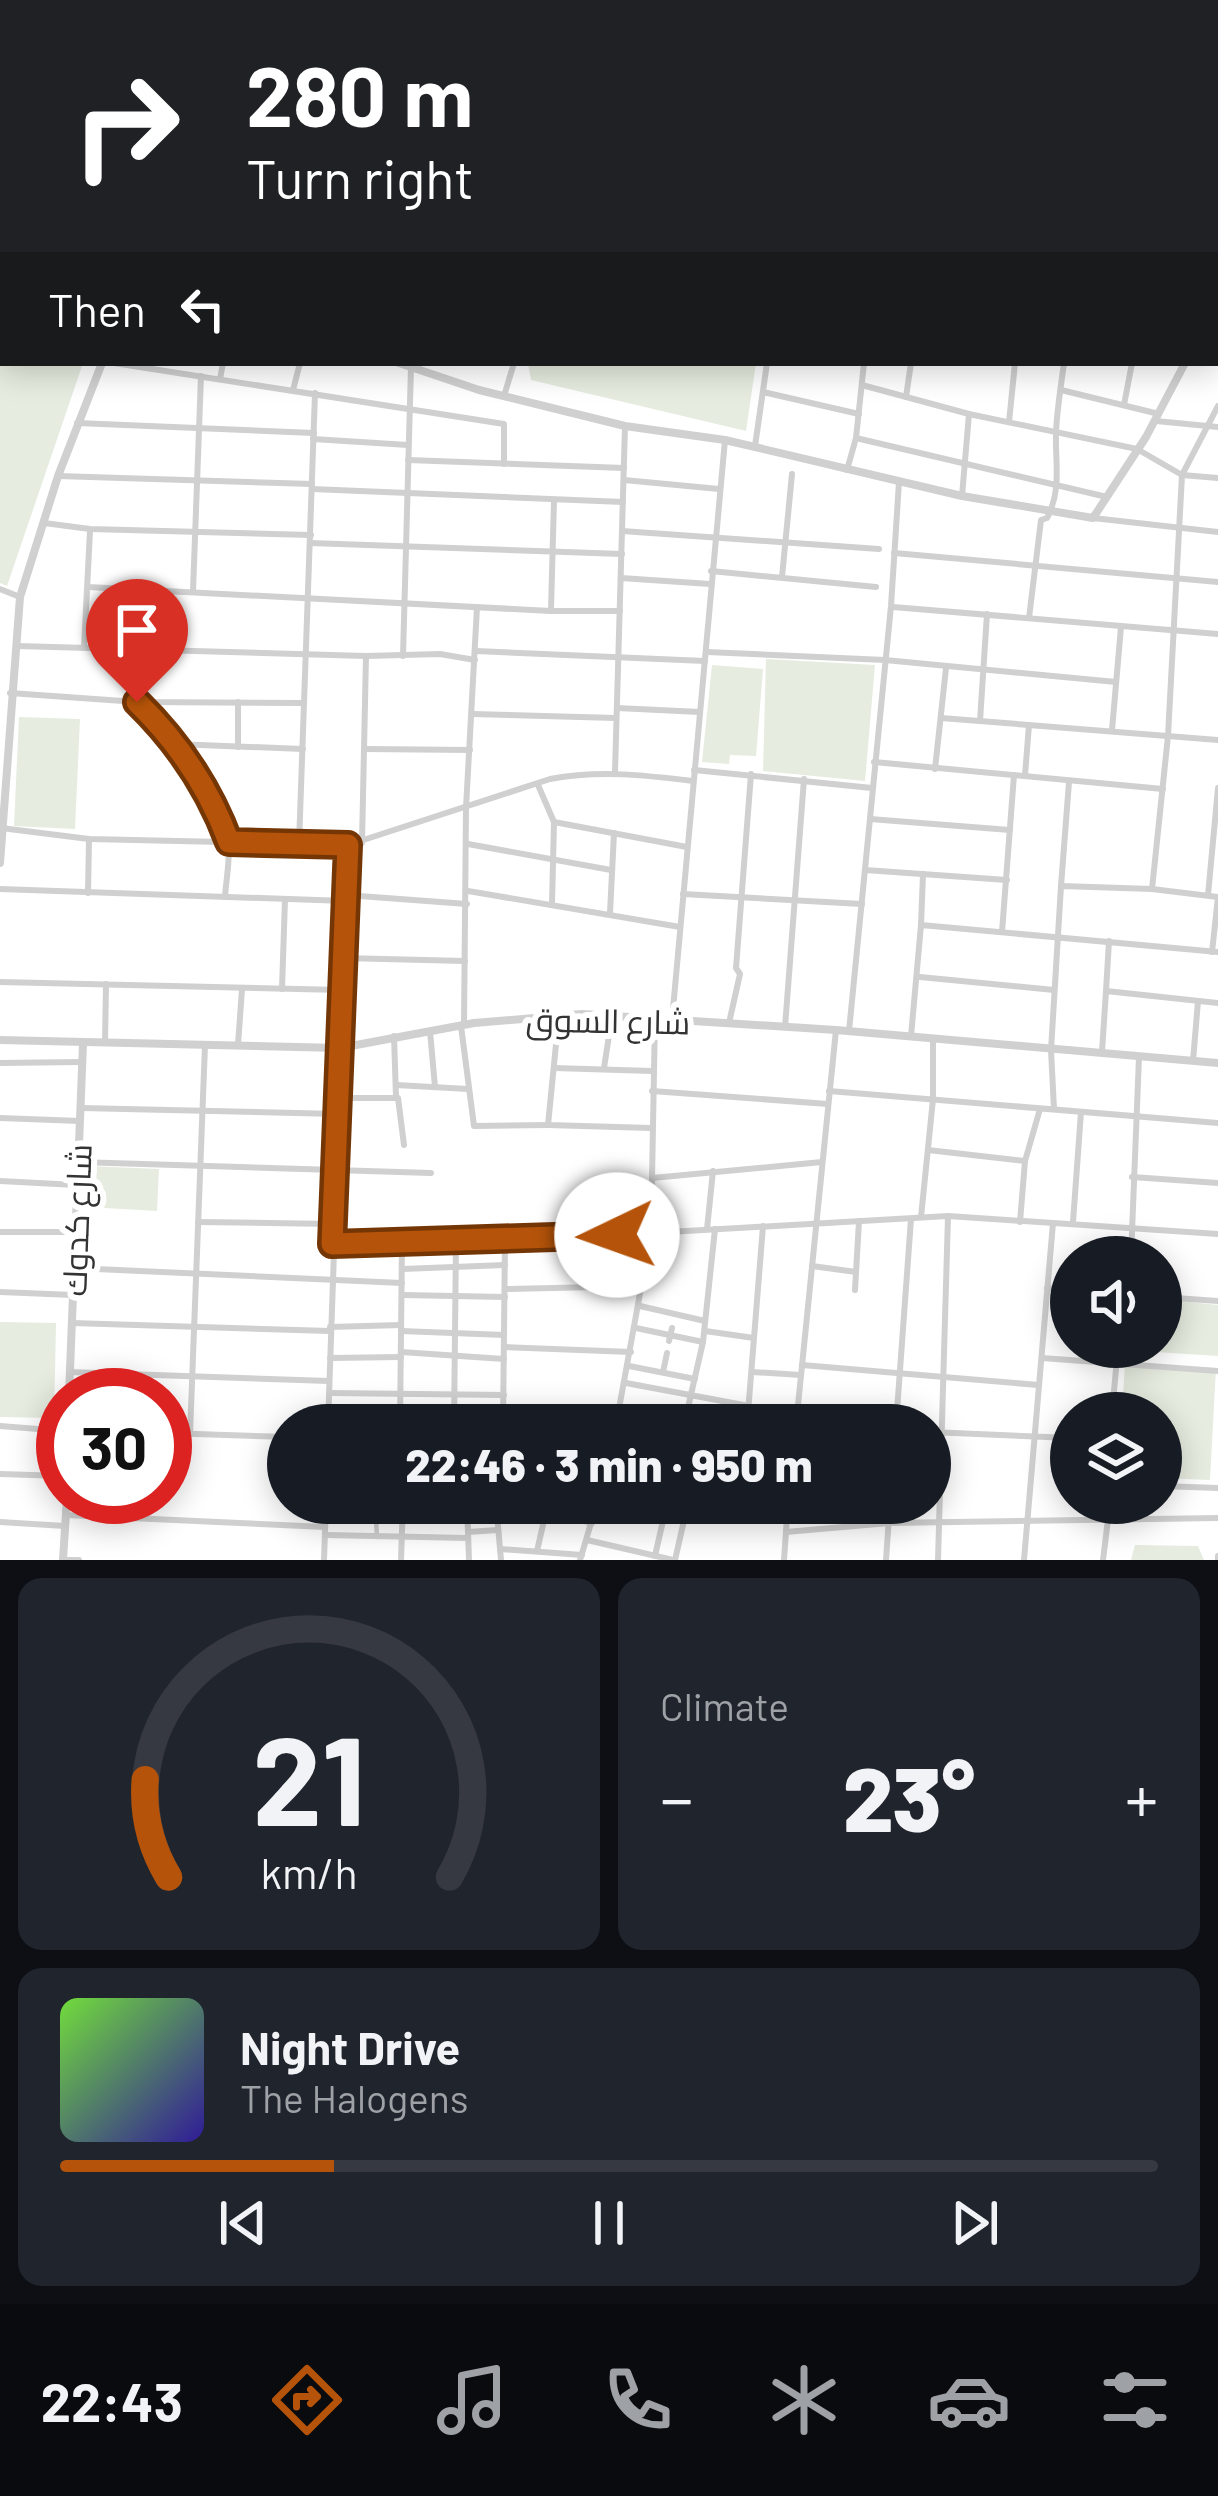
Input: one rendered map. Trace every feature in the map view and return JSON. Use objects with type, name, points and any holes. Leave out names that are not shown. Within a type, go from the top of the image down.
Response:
[{"type":"street","points":[[0,863],[4,710],[20,597],[58,476],[101,366]]},
{"type":"street","points":[[134,366],[504,424],[503,464]]},
{"type":"street","points":[[220,379],[222,366]]},
{"type":"street","points":[[292,389],[299,366]]},
{"type":"street","points":[[403,656],[409,407],[416,366],[503,396],[625,426],[755,446],[962,496],[1218,532]]},
{"type":"street","points":[[503,396],[513,366]]},
{"type":"street","points":[[755,446],[766,366]]},
{"type":"street","points":[[847,470],[856,438],[861,366]]},
{"type":"street","points":[[906,397],[911,366]]},
{"type":"street","points":[[1009,422],[1015,366]]},
{"type":"street","points":[[1029,618],[1040,520],[1051,512],[1058,484],[1056,432],[1064,366]]},
{"type":"street","points":[[1124,405],[1131,366]]},
{"type":"street","points":[[1093,518],[1157,418],[1183,366]]},
{"type":"street","points":[[193,591],[201,376]]},
{"type":"street","points":[[862,385],[969,414],[1137,449],[1182,475],[1218,478]]},
{"type":"street","points":[[1061,390],[1157,418],[1218,428]]},
{"type":"street","points":[[763,392],[859,413]]},
{"type":"street","points":[[299,844],[315,393]]},
{"type":"street","points":[[1152,890],[1168,736],[1182,475],[1218,406]]},
{"type":"street","points":[[962,496],[969,414]]},
{"type":"street","points":[[77,423],[408,445]]},
{"type":"street","points":[[616,772],[625,426]]},
{"type":"street","points":[[856,438],[1107,497]]},
{"type":"street","points":[[672,1019],[724,440]]},
{"type":"street","points":[[408,460],[624,468]]},
{"type":"street","points":[[782,578],[792,474]]},
{"type":"street","points":[[58,476],[623,502]]},
{"type":"street","points":[[624,480],[719,489]]},
{"type":"street","points":[[849,1031],[899,482]]},
{"type":"street","points":[[550,611],[554,500]]},
{"type":"street","points":[[44,523],[622,554]]},
{"type":"street","points":[[84,647],[90,529]]},
{"type":"street","points":[[622,531],[879,549]]},
{"type":"street","points":[[894,554],[1218,582]]},
{"type":"street","points":[[711,571],[877,587]]},
{"type":"street","points":[[621,578],[710,584]]},
{"type":"street","points":[[88,586],[620,611]]},
{"type":"street","points":[[0,590],[20,597]]},
{"type":"street","points":[[891,606],[1218,634]]},
{"type":"street","points":[[477,607],[466,808],[463,1025],[474,1126],[651,1128]]},
{"type":"street","points":[[980,721],[987,614]]},
{"type":"street","points":[[1112,732],[1121,626]]},
{"type":"street","points":[[15,646],[367,656],[886,660],[1116,682]]},
{"type":"street","points":[[138,649],[137,702],[175,744],[218,811],[229,842],[225,897]]},
{"type":"street","points":[[362,843],[367,656]]},
{"type":"street","points":[[935,769],[946,668]]},
{"type":"street","points":[[10,693],[137,702],[304,703]]},
{"type":"street","points":[[238,702],[238,747]]},
{"type":"street","points":[[617,708],[700,712]]},
{"type":"street","points":[[472,714],[616,718]]},
{"type":"street","points":[[940,718],[1218,740]]},
{"type":"street","points":[[1025,776],[1029,725]]},
{"type":"street","points":[[175,744],[303,749]]},
{"type":"street","points":[[364,748],[470,750]]},
{"type":"street","points":[[874,762],[1164,789]]},
{"type":"street","points":[[694,770],[872,788]]},
{"type":"street","points":[[3,828],[89,839],[348,845],[581,773],[693,781]]},
{"type":"street","points":[[729,1024],[740,974],[736,968],[751,775]]},
{"type":"street","points":[[1002,932],[1014,776]]},
{"type":"street","points":[[785,1027],[804,779]]},
{"type":"street","points":[[1054,1109],[1051,1050],[1069,781]]},
{"type":"street","points":[[537,784],[554,822],[552,904]]},
{"type":"street","points":[[921,925],[1215,952],[1218,788]]},
{"type":"street","points":[[869,819],[1010,830]]},
{"type":"street","points":[[554,822],[687,847]]},
{"type":"street","points":[[610,913],[614,833]]},
{"type":"street","points":[[88,893],[89,839]]},
{"type":"street","points":[[468,844],[611,869]]},
{"type":"street","points":[[329,1404],[348,845]]},
{"type":"street","points":[[865,870],[1007,880]]},
{"type":"street","points":[[911,1037],[923,874]]},
{"type":"street","points":[[1061,886],[1215,896]]},
{"type":"street","points":[[0,889],[467,904]]},
{"type":"street","points":[[468,891],[680,927]]},
{"type":"street","points":[[683,894],[862,904]]},
{"type":"street","points":[[282,988],[285,899]]},
{"type":"street","points":[[1102,1052],[1108,940]]},
{"type":"street","points":[[343,958],[464,961]]},
{"type":"street","points":[[919,977],[1054,990]]},
{"type":"street","points":[[0,982],[342,990]]},
{"type":"street","points":[[105,1043],[106,984]]},
{"type":"street","points":[[238,1046],[242,988]]},
{"type":"street","points":[[1106,991],[1218,1003]]},
{"type":"street","points":[[1193,1061],[1198,1001]]},
{"type":"street","points":[[548,1125],[559,1014]]},
{"type":"street","name":"شارع السوق","points":[[0,1040],[340,1048],[430,1030],[559,1014],[836,1030],[1218,1064]]},
{"type":"street","points":[[604,1068],[612,1016]]},
{"type":"street","points":[[621,1404],[651,1233],[655,1018]]},
{"type":"street","points":[[430,1030],[435,1088]]},
{"type":"street","points":[[798,1404],[836,1030]]},
{"type":"street","points":[[394,1036],[404,1145]]},
{"type":"street","points":[[922,1217],[933,1100],[933,1040]]},
{"type":"street","name":"شارع كدوك","points":[[69,1368],[83,1044]]},
{"type":"street","points":[[205,1045],[192,1376],[329,1381]]},
{"type":"street","points":[[1130,1236],[1139,1056]]},
{"type":"street","points":[[0,1063],[81,1062]]},
{"type":"street","points":[[554,1068],[652,1071]]},
{"type":"street","points":[[396,1085],[468,1089]]},
{"type":"street","points":[[652,1090],[828,1104]]},
{"type":"street","points":[[829,1091],[1218,1124]]},
{"type":"street","points":[[339,1098],[396,1097]]},
{"type":"street","points":[[81,1108],[337,1114]]},
{"type":"street","points":[[1020,1222],[1025,1161],[1040,1108]]},
{"type":"street","points":[[1073,1222],[1082,1112]]},
{"type":"street","points":[[0,1118],[80,1120]]},
{"type":"street","points":[[928,1150],[1025,1161]]},
{"type":"street","points":[[78,1162],[431,1173]]},
{"type":"street","points":[[651,1178],[821,1162]]},
{"type":"street","points":[[689,1404],[703,1342],[713,1171]]},
{"type":"street","points":[[1132,1177],[1218,1183]]},
{"type":"street","points":[[0,1181],[76,1185]]},
{"type":"street","points":[[943,1404],[948,1216]]},
{"type":"street","points":[[332,1244],[948,1216],[1218,1234]]},
{"type":"street","points":[[898,1404],[911,1218]]},
{"type":"street","points":[[855,1290],[859,1221]]},
{"type":"street","points":[[1024,1560],[1054,1221]]},
{"type":"street","points":[[197,1222],[333,1224]]},
{"type":"street","points":[[749,1404],[764,1226]]},
{"type":"street","points":[[0,1232],[75,1232]]},
{"type":"street","points":[[504,1404],[505,1239]]},
{"type":"street","points":[[454,1404],[456,1240]]},
{"type":"street","points":[[400,1404],[403,1242]]},
{"type":"street","points":[[402,1269],[505,1265]]},
{"type":"street","points":[[811,1266],[856,1272]]},
{"type":"street","points":[[74,1268],[402,1282]]},
{"type":"street","points":[[402,1294],[455,1296],[643,1286]]},
{"type":"street","points":[[0,1292],[73,1295]]},
{"type":"street","points":[[1182,1299],[1218,1301]]},
{"type":"street","points":[[640,1306],[703,1342]]},
{"type":"street","points":[[636,1328],[672,1328],[705,1321]]},
{"type":"street","points":[[72,1323],[401,1328],[504,1335]]},
{"type":"street","points":[[704,1331],[754,1338]]},
{"type":"street","points":[[504,1347],[632,1352]]},
{"type":"street","points":[[663,1372],[667,1353]]},
{"type":"street","points":[[329,1358],[504,1359]]},
{"type":"street","points":[[1041,1358],[1050,1359]]},
{"type":"street","points":[[802,1365],[1038,1384]]},
{"type":"street","points":[[629,1366],[695,1379]]},
{"type":"street","points":[[1175,1368],[1218,1371]]},
{"type":"street","points":[[752,1372],[801,1375]]},
{"type":"street","points":[[626,1383],[737,1404]]},
{"type":"street","points":[[329,1393],[504,1395]]},
{"type":"street","points":[[0,1426],[36,1429]]},
{"type":"street","points":[[951,1432],[1050,1437]]},
{"type":"street","points":[[192,1434],[267,1436]]},
{"type":"street","points":[[0,1474],[36,1475]]},
{"type":"street","points":[[1182,1487],[1218,1488]]},
{"type":"street","points":[[1182,1519],[1218,1519]]},
{"type":"street","points":[[951,1523],[1050,1520]]},
{"type":"street","points":[[0,1522],[36,1521]]},
{"type":"street","points":[[66,1524],[63,1560],[80,1560]]},
{"type":"street","points":[[160,1524],[402,1538],[498,1530]]},
{"type":"street","points":[[324,1560],[325,1524]]},
{"type":"street","points":[[376,1524],[377,1537]]},
{"type":"street","points":[[401,1560],[402,1524]]},
{"type":"street","points":[[468,1524],[470,1560]]},
{"type":"street","points":[[498,1524],[501,1560]]},
{"type":"street","points":[[538,1551],[544,1524]]},
{"type":"street","points":[[500,1549],[581,1557],[592,1524]]},
{"type":"street","points":[[655,1556],[662,1524]]},
{"type":"street","points":[[587,1540],[674,1560],[683,1524]]},
{"type":"street","points":[[784,1560],[787,1524]]},
{"type":"street","points":[[786,1532],[878,1524]]},
{"type":"street","points":[[886,1560],[889,1524]]},
{"type":"street","points":[[938,1560],[939,1524]]},
{"type":"street","points":[[1103,1560],[1108,1524]]},
{"type":"shaded area","points":[[0,366],[82,366],[7,586],[0,583]]},
{"type":"shaded area","points":[[529,366],[756,366],[746,431],[531,380]]},
{"type":"shaded area","points":[[766,659],[875,665],[865,781],[763,771]]},
{"type":"shaded area","points":[[712,665],[763,669],[756,756],[730,755],[729,764],[702,762]]},
{"type":"shaded area","points":[[19,717],[80,719],[75,829],[14,826]]},
{"type":"shaded area","points":[[87,1166],[159,1169],[157,1211],[87,1207]]},
{"type":"shaded area","points":[[1182,1301],[1218,1305],[1218,1356],[1182,1354]]},
{"type":"shaded area","points":[[0,1322],[56,1323],[55,1368],[36,1368],[36,1418],[0,1417]]},
{"type":"shaded area","points":[[1125,1368],[1216,1368],[1210,1480],[1182,1479],[1182,1392],[1123,1392]]},
{"type":"shaded area","points":[[1135,1545],[1198,1546],[1204,1560],[1131,1560]]},
{"type":"route","points":[[137,702],[165,729],[193,768],[218,811],[229,842],[348,845],[332,1244],[617,1235]]}]
